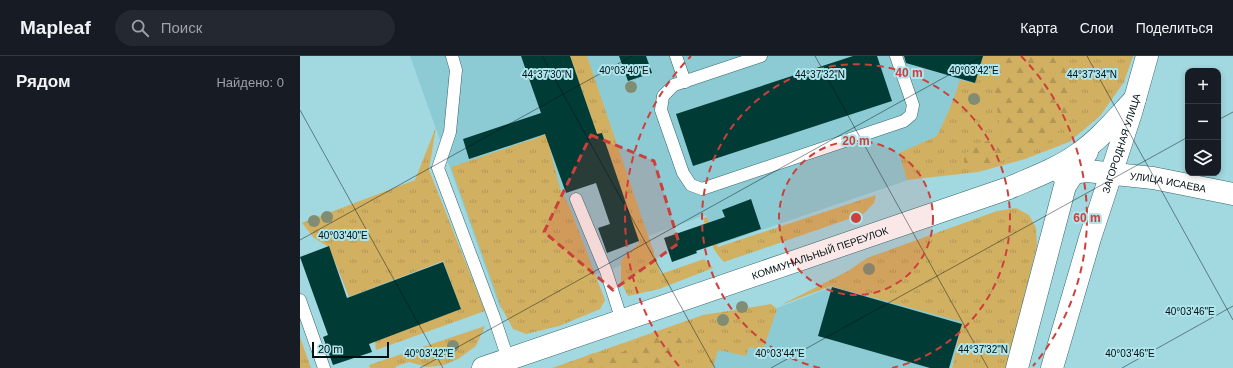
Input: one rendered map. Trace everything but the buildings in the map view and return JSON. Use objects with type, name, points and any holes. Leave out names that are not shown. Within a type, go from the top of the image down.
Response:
[{"type":"street","name":"ЗАГОРОДНАЯ УЛИЦА","points":[[1052,368],[1090,238],[1135,99],[1147,56]]},
{"type":"street","name":"КОММУНАЛЬНЫЙ ПЕРЕУЛОК","points":[[483,368],[1008,188],[1047,172],[1078,154],[1103,132],[1135,99]]},
{"type":"street","points":[[1017,368],[1065,186],[1082,157],[1103,132]]},
{"type":"street","name":"УЛИЦА ИСАЕВА","points":[[1008,188],[1052,175],[1087,171],[1153,178],[1233,194]]},
{"type":"lane","points":[[452,56],[456,70]]},
{"type":"lane","points":[[458,56],[450,132],[438,168],[494,317],[508,359]]},
{"type":"lane","points":[[676,56],[685,82]]},
{"type":"lane","points":[[762,56],[674,86],[664,96],[662,110],[683,173],[691,185],[702,189],[904,121],[911,115],[913,105],[896,56]]},
{"type":"lane","points":[[576,199],[606,271],[622,321]]},
{"type":"lane","points":[[300,300],[324,368]]},
{"type":"highlighted area","points":[[591,135],[654,161],[679,243],[613,290],[544,232]]},
{"type":"shaded area","points":[[410,56],[1049,56],[964,161],[717,245],[706,215],[648,236],[654,254],[500,308]]},
{"type":"shaded area","points":[[978,237],[989,240],[951,368],[610,368],[832,287]]},
{"type":"green space","points":[[570,56],[587,56],[661,274],[704,259],[713,268],[659,289],[628,296],[621,282],[621,260],[639,243],[602,133],[550,150],[560,188],[571,211],[605,300],[600,309],[559,326],[526,334],[513,329],[501,307],[451,167],[592,119]]},
{"type":"green space","points":[[983,56],[1133,56],[1124,82],[1100,116],[1069,142],[1025,159],[978,172],[907,180],[899,153],[937,136],[950,108],[960,80],[975,83]]},
{"type":"green space","points":[[997,56],[1060,56],[1069,78],[1068,122],[1042,147],[995,163],[964,166],[964,154],[1001,133],[995,95]]},
{"type":"green space","points":[[436,127],[429,170],[485,311],[376,350],[375,341],[461,309],[443,261],[349,297],[329,247],[314,238],[302,223],[415,180]]},
{"type":"green space","points":[[876,195],[874,203],[863,214],[724,262],[713,247],[703,218],[707,217],[718,247]]},
{"type":"green space","points":[[1016,208],[1029,215],[1036,228],[1037,246],[1006,368],[952,368],[962,322],[831,286],[781,305],[848,271],[867,258],[997,211]]},
{"type":"green space","points":[[771,304],[777,309],[763,350],[749,347],[746,356],[718,350],[713,368],[552,368],[703,315]]},
{"type":"green space","points":[[485,326],[476,346],[458,359],[444,365],[427,367],[409,362],[395,368],[370,368],[369,365]]},
{"type":"green space","points":[[672,330],[681,330],[688,336],[684,347],[670,360],[675,368],[560,368],[593,353],[623,352],[644,337],[659,337]]},
{"type":"green space","points":[[300,337],[311,368],[300,368]]}]
